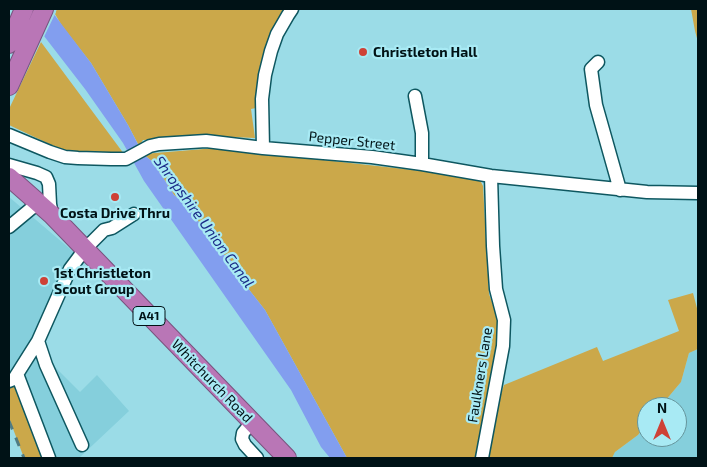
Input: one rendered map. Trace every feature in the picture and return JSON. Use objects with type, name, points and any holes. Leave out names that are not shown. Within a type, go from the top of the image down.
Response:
[{"type":"highway","points":[[10,41],[24,9]]},
{"type":"highway","points":[[9,86],[44,9]]},
{"type":"highway","name":"Whitchurch Road","points":[[9,177],[52,215],[287,458]]},
{"type":"street","points":[[263,148],[262,98],[265,75],[277,34],[292,9]]},
{"type":"street","points":[[598,62],[591,69],[596,105],[620,190]]},
{"type":"street","points":[[415,96],[422,133],[422,164]]},
{"type":"street","name":"Pepper Street","points":[[9,135],[65,157],[126,158],[143,148],[158,144],[206,141],[372,158],[422,164],[491,176],[620,190],[698,193]]},
{"type":"street","points":[[9,165],[37,172],[46,177],[49,184],[52,215]]},
{"type":"street","name":"Faulkners Lane","points":[[482,458],[503,346],[504,320],[496,289],[492,237],[491,176]]},
{"type":"street","points":[[9,227],[39,202]]},
{"type":"street","points":[[50,458],[13,378],[38,341],[70,269],[85,249],[104,230],[112,228],[134,214]]},
{"type":"street","points":[[38,341],[46,365],[82,445]]},
{"type":"street","points":[[252,422],[243,433],[242,439],[257,458]]},
{"type":"shaded area","points":[[57,9],[286,9],[268,41],[257,86],[256,108],[251,109],[255,138],[143,140],[139,146],[91,63],[62,26],[55,14]]},
{"type":"shaded area","points":[[691,9],[698,9],[698,42],[695,31]]},
{"type":"shaded area","points":[[41,42],[124,154],[64,151],[9,125],[9,109]]},
{"type":"shaded area","points":[[216,148],[449,174],[480,180],[483,186],[489,294],[497,316],[498,345],[477,458],[347,458],[265,310],[236,273],[233,263],[221,252],[218,245],[213,243],[188,206],[174,195],[153,162],[143,154]]},
{"type":"shaded area","points":[[9,197],[76,254],[36,339],[47,359],[80,392],[97,375],[129,411],[79,458],[57,458],[27,385],[11,374],[9,368]]},
{"type":"shaded area","points":[[693,293],[698,312],[698,349],[689,353],[681,382],[668,397],[637,397],[637,436],[615,452],[612,458],[486,458],[497,406],[504,385],[597,347],[603,361],[679,331],[668,300]]},
{"type":"shaded area","points":[[698,349],[698,458],[612,458],[615,452],[637,436],[637,447],[687,447],[687,397],[668,397],[681,382],[689,353]]},
{"type":"shaded area","points":[[16,384],[45,458],[24,458],[9,418],[9,387]]},
{"type":"water","points":[[50,9],[91,63],[143,154],[153,162],[174,195],[188,206],[213,243],[218,245],[221,252],[234,263],[236,273],[265,310],[347,458],[330,458],[321,447],[291,390],[144,181],[123,143],[85,89],[44,36]]},
{"type":"pier","points":[[18,9],[53,9],[56,12],[43,39]]},
{"type":"railway","points":[[9,421],[24,458]]},
{"type":"place","name":"Christleton Hall","points":[[363,52]]},
{"type":"place","name":"Costa Drive Thru","points":[[115,197]]},
{"type":"place","name":"1st Christleton Scout Group","points":[[44,281]]},
{"type":"water label","name":"Shropshire Union Canal","points":[[204,222]]}]
